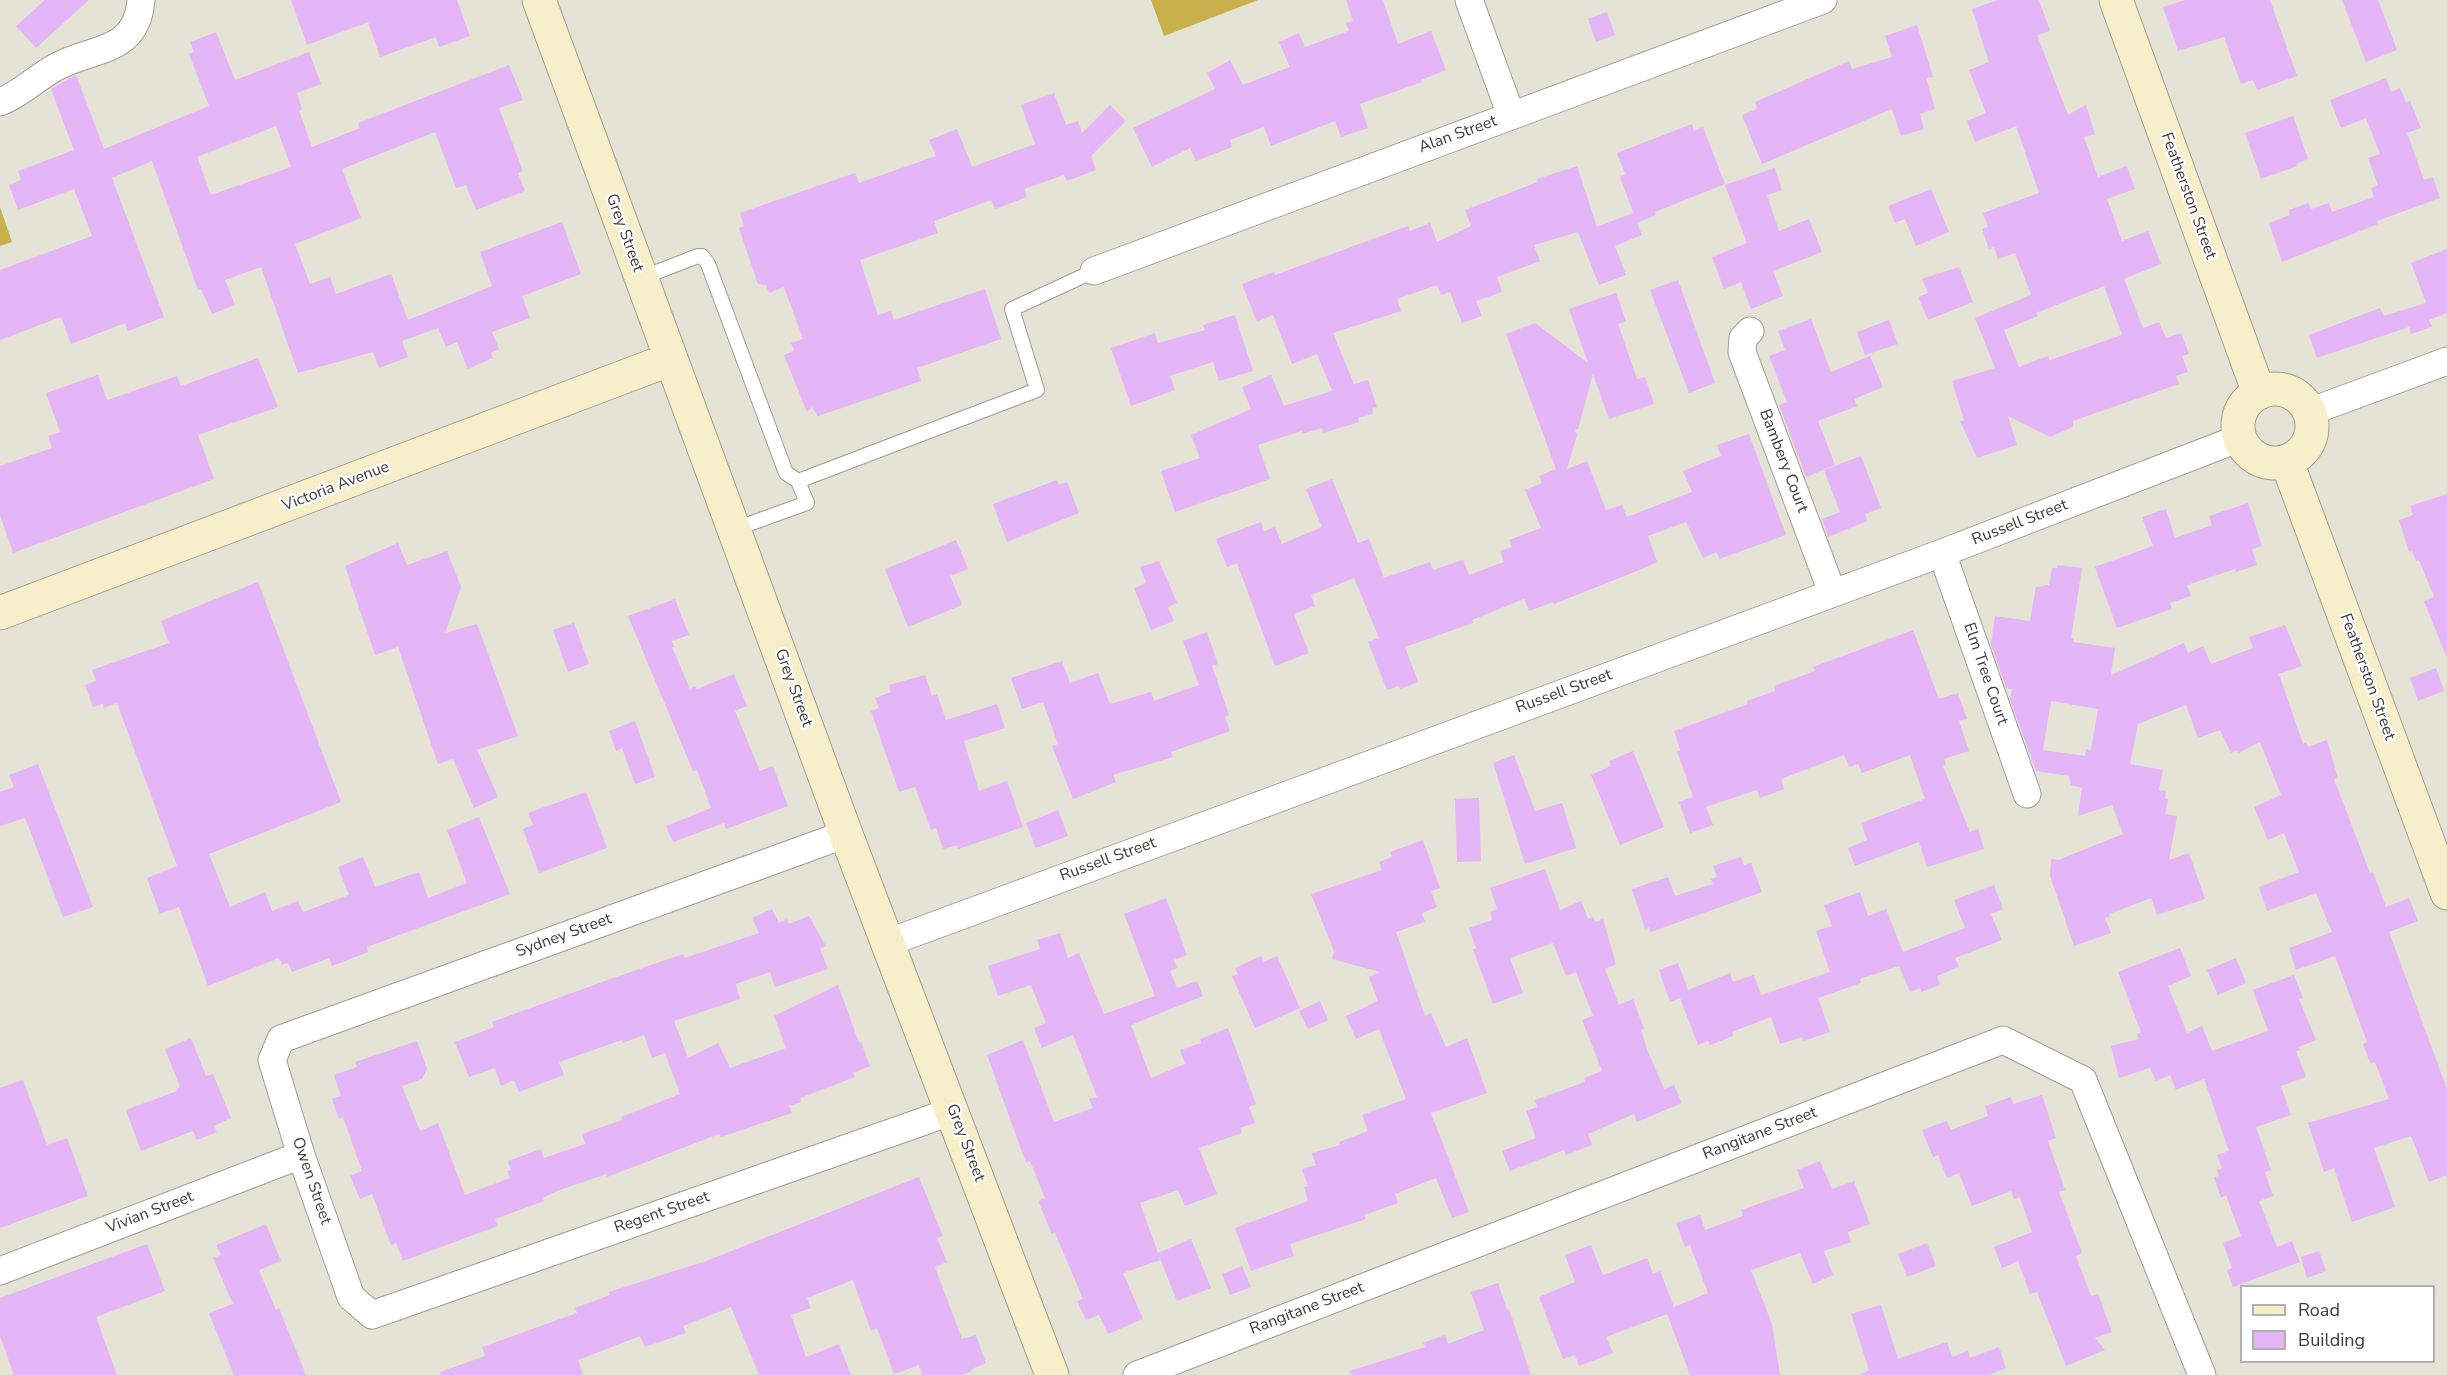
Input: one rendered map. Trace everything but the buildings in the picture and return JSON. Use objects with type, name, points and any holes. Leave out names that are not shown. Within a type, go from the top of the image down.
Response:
[{"type":"street","points":[[0,102],[23,91],[61,64],[112,46],[123,39],[137,20],[141,0]]},
{"type":"street","name":"Grey Street","points":[[538,0],[846,834],[1053,1375]]},
{"type":"street","points":[[1469,0],[1511,115]]},
{"type":"street","name":"Alan Street","points":[[1094,271],[1823,0]]},
{"type":"street","name":"Featherston Street","points":[[2116,0],[2259,393]]},
{"type":"street","name":"Bambery Court","points":[[1750,331],[1743,338],[1742,352],[1832,592]]},
{"type":"street","name":"Victoria Avenue","points":[[0,613],[671,358]]},
{"type":"street","points":[[2309,412],[2447,361]]},
{"type":"street","points":[[2283,390],[2303,402],[2309,412],[2312,424],[2311,437],[2305,448],[2287,462],[2272,464],[2260,461],[2249,454],[2240,438],[2238,420],[2242,408],[2259,393],[2283,390]]},
{"type":"street","name":"Russell Street","points":[[887,943],[1942,553],[2240,438]]},
{"type":"street","name":"Featherston Street","points":[[2287,462],[2438,841],[2447,893]]},
{"type":"street","name":"Elm Tree Court","points":[[1942,553],[2027,794]]},
{"type":"street","name":"Sydney Street","points":[[281,1039],[846,834]]},
{"type":"street","name":"Owen Street","points":[[281,1039],[272,1060],[301,1155],[351,1297],[372,1315]]},
{"type":"street","name":"Rangitane Street","points":[[1137,1375],[2003,1040],[2083,1080],[2202,1375]]},
{"type":"street","name":"Regent Street","points":[[372,1315],[953,1111]]},
{"type":"street","name":"Vivian Street","points":[[0,1271],[301,1155]]},
{"type":"lane","points":[[640,278],[698,256],[702,256],[708,264],[786,473],[798,481],[807,503],[735,529]]},
{"type":"lane","points":[[798,481],[1037,390],[1012,309],[1094,271]]},
{"type":"shaded area","points":[[1151,0],[1258,0],[1164,36]]},
{"type":"shaded area","points":[[0,207],[12,242],[0,246]]}]
